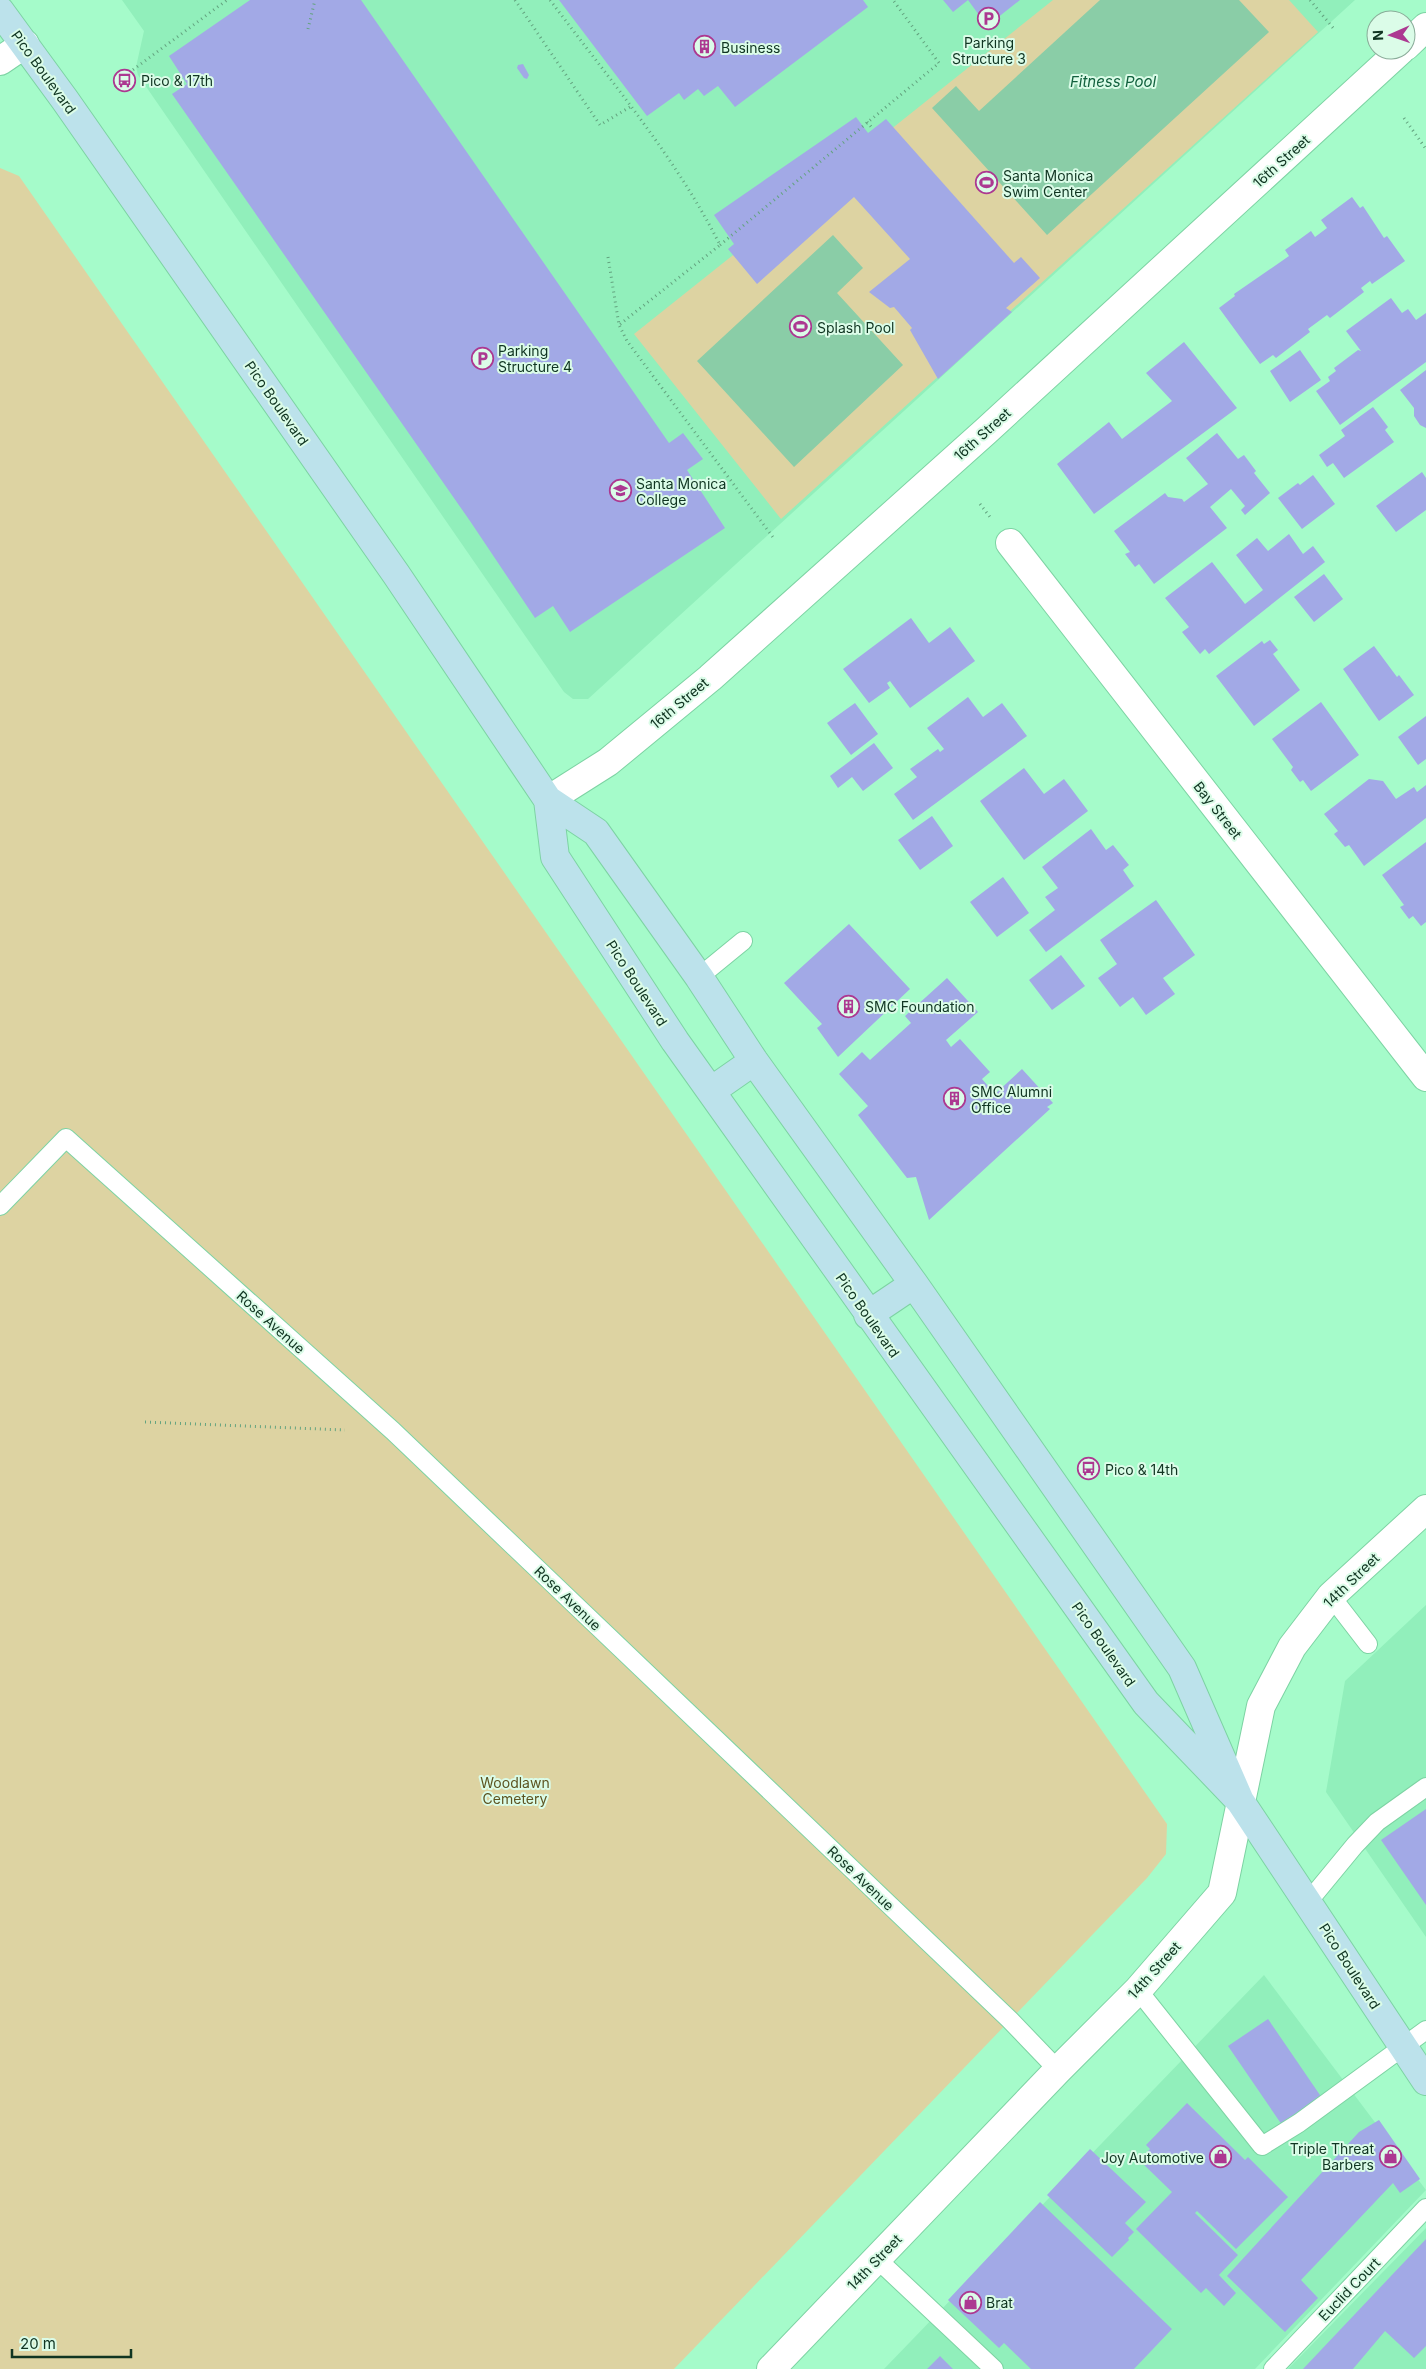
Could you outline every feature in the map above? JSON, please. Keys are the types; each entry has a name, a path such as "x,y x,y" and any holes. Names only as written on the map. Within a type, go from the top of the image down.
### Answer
{"main road":[{"name":"Pico Boulevard","path":"0,11 26,44 391,566 548,800 596,832 699,977 754,1061 914,1284 1182,1668 1240,1801"},
{"name":"Pico Boulevard","path":"548,800 554,857 675,1041 868,1316 1146,1703 1240,1801 1426,2081"},
{"path":"711,1091 754,1061"},
{"path":"868,1316 914,1284"}],"street":[{"path":"1416,37 1426,28"},
{"path":"0,61 26,44"},
{"name":"16th Street","path":"548,800 608,762 710,678 986,431 1390,60"},
{"name":"Bay Street","path":"1010,543 1426,1077"},
{"name":"14th Street","path":"771,2369 1058,2070 1138,1990 1222,1893 1261,1706 1292,1647 1331,1596 1426,1510"}],"lane":[{"path":"699,977 743,941"},
{"name":"Rose Avenue","path":"0,1206 66,1138 393,1431 1003,2013 1058,2070"},
{"path":"1331,1596 1368,1644"},
{"path":"1308,1902 1354,1845 1377,1822 1426,1787"},
{"path":"1138,1990 1262,2146 1299,2123 1426,2030"},
{"name":"Euclid Court","path":"1273,2369 1426,2208"},
{"path":"877,2259 994,2369"}],"path":[{"path":"115,87 130,72 227,0"},
{"path":"308,29 315,0"},
{"path":"515,0 600,125 630,107"},
{"path":"550,0 630,107 703,211 720,245"},
{"path":"619,325 720,245 939,63 893,0"},
{"path":"1310,0 1334,29"},
{"path":"1404,118 1426,149"},
{"path":"868,122 873,129"},
{"path":"608,256 619,325 627,341 775,540"},
{"path":"145,1422 393,1431"}],"shaded area":[{"name":"Santa Monica College","path":"122,0 1355,0 588,699 573,699 564,692 138,75 136,67 144,31"},
{"path":"1426,1605 1426,1937 1326,1792 1345,1681"},
{"path":"1264,1975 1426,2190 1255,2369 884,2369"},
{"path":"1426,2228 1426,2369 1288,2369"}],"green space":[{"name":"Santa Monica Swim Center","path":"1053,0 1289,0 1318,32 781,519 634,334"},
{"name":"Woodlawn Cemetery","path":"0,168 19,176 1167,1824 1166,1854 1147,1878 674,2369 0,2369"}],"water":[{"name":"Fitness Pool","path":"1100,0 1239,0 1269,32 1047,235 932,108 956,86 979,111"},
{"name":"Splash Pool","path":"833,235 863,268 837,293 903,365 794,467 697,361"}],"building":[{"name":"Parking Structure 4","path":"250,0 361,0 669,443 683,433 703,459 687,470 725,528 570,632 553,606 535,618 470,521 172,94 187,84 169,56"},
{"name":"Business","path":"559,0 863,0 868,7 735,107 718,86 704,96 698,89 684,100 679,93 647,116"},
{"path":"943,0 968,0 953,12"},
{"name":"Parking Structure 3","path":"968,0 1020,0 987,26"},
{"path":"523,64 529,75 527,79 524,78 517,68 518,65"},
{"path":"856,117 868,133 886,119 1014,263 1021,257 1040,278 1006,308 1012,312 938,379 910,330 912,328 894,307 890,308 869,292 910,259 854,197 757,284 728,249 734,244 714,215"},
{"path":"1352,197 1360,208 1363,206 1384,238 1387,236 1405,261 1372,284 1370,281 1361,288 1364,292 1330,318 1327,315 1308,329 1310,332 1276,358 1273,355 1260,364 1219,308 1235,296 1234,294 1289,256 1285,250 1311,231 1315,237 1327,228 1321,220"},
{"path":"1391,298 1402,313 1408,309 1416,320 1426,313 1426,362 1340,425 1316,391 1330,381 1328,377 1336,371 1334,368 1358,350 1361,351 1346,331"},
{"path":"1184,342 1237,408 1094,514 1057,464 1109,422 1122,439 1172,401 1146,373"},
{"path":"1300,350 1321,380 1290,402 1270,371"},
{"path":"1426,370 1426,428 1420,425 1414,416 1414,408 1400,390"},
{"path":"1373,407 1388,427 1385,430 1394,442 1344,478 1333,463 1327,467 1319,455 1345,436 1341,430"},
{"path":"1217,433 1238,459 1244,455 1256,471 1254,473 1270,493 1245,515 1241,510 1245,506 1231,489 1210,507 1227,528 1154,584 1139,564 1135,567 1125,554 1130,552 1114,531 1165,493 1168,497 1182,499 1184,502 1208,484 1186,458"},
{"path":"1422,472 1426,478 1426,510 1396,532 1376,506"},
{"path":"1313,475 1335,504 1302,529 1278,498 1298,483 1300,485"},
{"path":"1289,534 1303,554 1313,546 1325,562 1209,654 1205,649 1200,654 1182,632 1189,627 1165,598 1212,562 1245,604 1263,590 1236,555 1257,538 1268,551"},
{"path":"1324,574 1343,599 1314,622 1294,597"},
{"path":"911,618 929,643 950,627 975,661 910,708 890,681 887,683 890,688 869,703 843,669"},
{"path":"1270,640 1278,650 1273,654 1300,690 1254,726 1216,676 1262,641 1264,644"},
{"path":"1374,646 1397,677 1399,675 1414,695 1379,721 1343,669"},
{"path":"968,697 983,717 1002,703 1027,736 913,820 894,794 917,777 910,769 938,749 940,752 944,749 927,728"},
{"path":"1321,702 1359,755 1311,791 1303,780 1300,782 1291,770 1293,767 1272,739"},
{"path":"855,703 878,734 851,755 827,723"},
{"path":"1426,716 1426,759 1418,765 1398,737"},
{"path":"874,743 893,768 863,791 852,777 838,788 830,776"},
{"path":"1024,768 1044,794 1064,779 1088,811 1024,860 980,801"},
{"path":"1369,779 1383,781 1396,799 1414,787 1417,792 1426,785 1426,818 1364,866 1349,845 1345,847 1334,834 1338,831 1324,814"},
{"path":"932,816 953,846 920,870 898,840"},
{"path":"1091,829 1106,850 1113,845 1129,865 1123,870 1134,886 1046,952 1029,930 1055,910 1045,897 1058,888 1042,867"},
{"path":"1426,842 1426,922 1421,926 1413,916 1409,919 1400,907 1404,905 1382,875"},
{"path":"1003,877 1029,913 997,937 970,902"},
{"path":"1156,900 1195,955 1163,978 1175,994 1146,1015 1133,997 1120,1007 1098,978 1117,964 1100,940"},
{"name":"SMC Foundation","path":"849,924 910,989 838,1057 817,1028 822,1024 784,983"},
{"path":"1061,955 1085,986 1052,1010 1029,980"},
{"name":"SMC Alumni Office","path":"947,978 978,1012 946,1040 951,1047 960,1039 990,1072 982,1079 995,1094 1022,1069 1053,1103 1047,1107 1050,1109 929,1220 916,1177 907,1178 858,1115 868,1106 839,1074 862,1052 870,1060 911,1023 905,1016"},
{"path":"1426,1809 1426,1905 1381,1840"},
{"path":"1268,2019 1322,2098 1282,2125 1228,2046"},
{"path":"1187,2103 1245,2160 1248,2157 1288,2197 1236,2249 1197,2211 1195,2213 1238,2255 1219,2275 1236,2293 1224,2306 1206,2288 1201,2293 1136,2229 1172,2192 1139,2160 1150,2149 1146,2145"},
{"path":"1379,2120 1420,2179 1400,2193 1393,2183 1301,2280 1318,2298 1285,2332 1227,2276 1359,2132"},
{"path":"1090,2149 1146,2202 1125,2223 1134,2232 1128,2238 1129,2240 1112,2257 1047,2195"},
{"path":"1040,2202 1172,2329 1134,2369 1031,2369 1004,2343 999,2348 948,2300"},
{"path":"1426,2239 1426,2346 1414,2358 1385,2331 1353,2369 1303,2369"},
{"path":"940,2356 953,2369 927,2369"}],"place":[{"name":"Parking Structure 3","path":"989,19"},
{"name":"Business","path":"705,47"},
{"name":"Pico & 17th","path":"125,80"},
{"name":"Santa Monica Swim Center","path":"987,183"},
{"name":"Splash Pool","path":"801,327"},
{"name":"Parking Structure 4","path":"482,358"},
{"name":"Santa Monica College","path":"620,491"},
{"name":"SMC Foundation","path":"849,1006"},
{"name":"SMC Alumni Office","path":"955,1099"},
{"name":"Pico & 14th","path":"1089,1469"},
{"name":"Triple Threat Barbers","path":"1390,2156"},
{"name":"Joy Automotive","path":"1220,2157"},
{"name":"Brat","path":"970,2302"}]}
